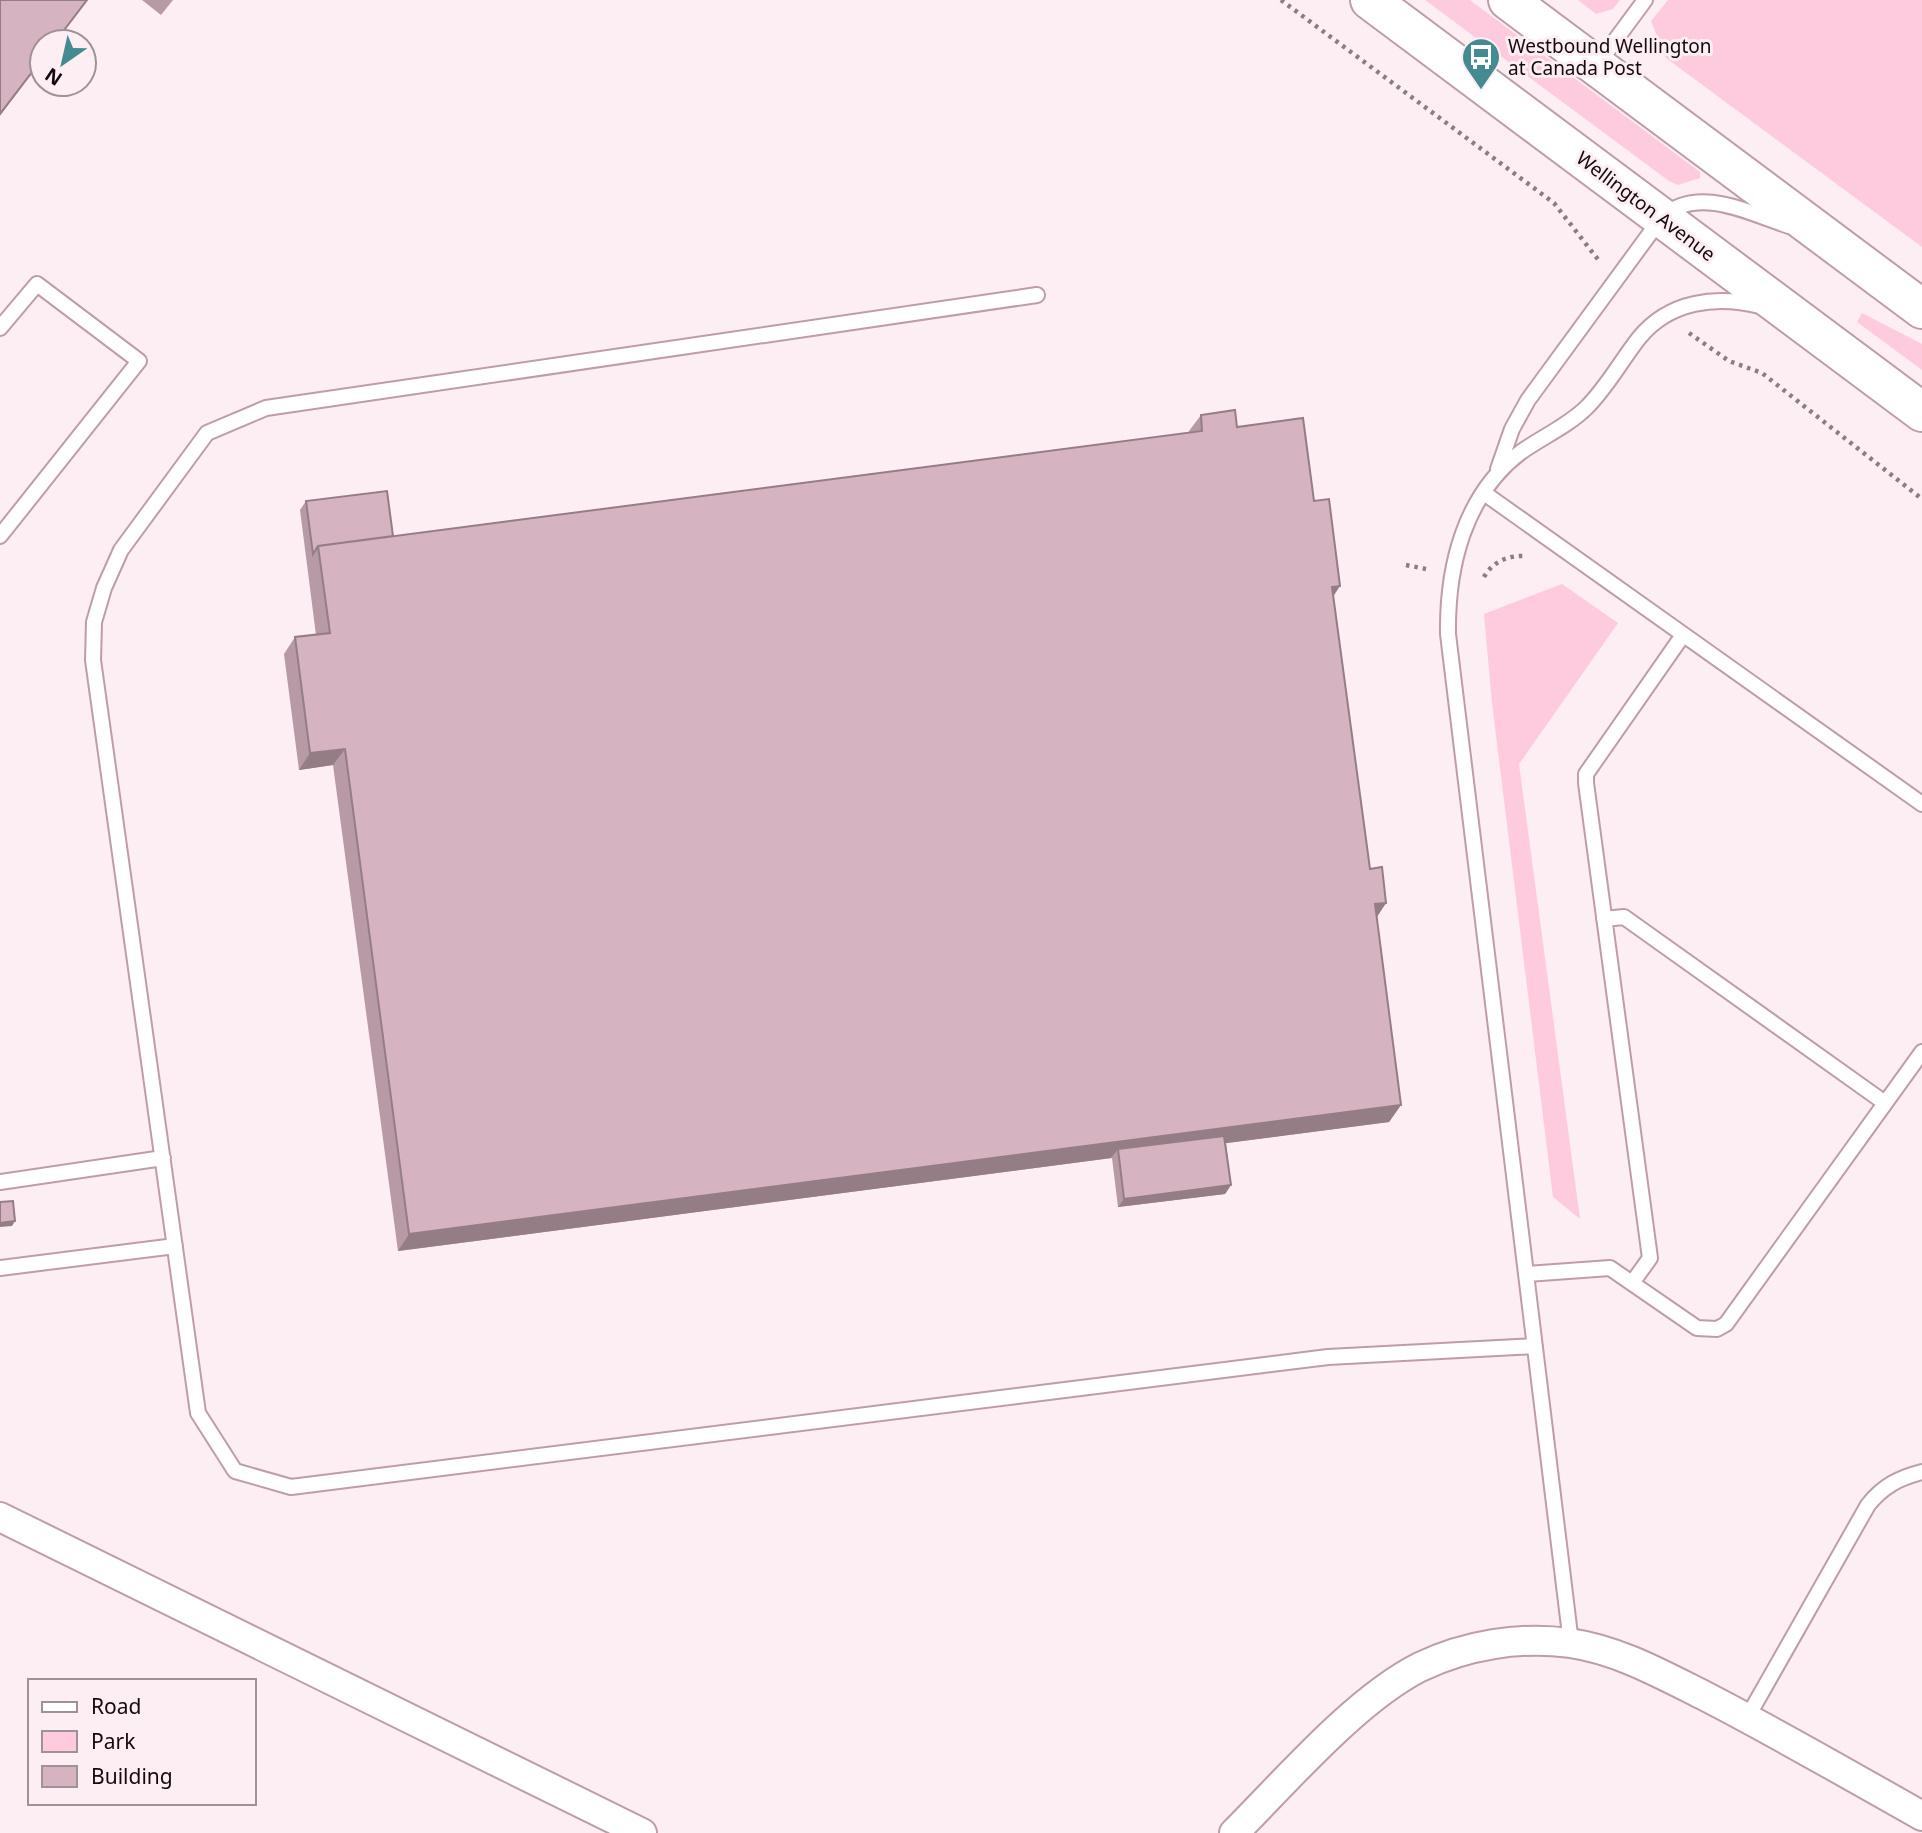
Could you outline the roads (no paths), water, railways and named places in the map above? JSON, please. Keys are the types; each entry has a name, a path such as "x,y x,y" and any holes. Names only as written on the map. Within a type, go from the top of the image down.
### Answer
{"main road":[{"name":"Wellington Avenue","path":"1370,0 1922,412"},
{"path":"1507,0 1922,309"}],"street":[{"path":"0,1517 642,1833"},
{"path":"1234,1833 1359,1711 1388,1688 1420,1668 1454,1654 1488,1645 1521,1641 1571,1643 1645,1666 1747,1718 1922,1816"}],"lane":[{"path":"1596,66 1645,0"},
{"path":"1571,1643 1448,634 1448,602 1455,554 1472,513 1493,480 1512,429 1528,400 1662,217 1682,204 1712,202 1827,238"},
{"path":"0,327 37,284 139,361 0,536"},
{"path":"1037,295 266,408 207,433 121,550 104,587 94,622 93,660 198,1413 235,1471 291,1487 1328,1357 1535,1346"},
{"path":"1493,480 1521,453 1587,407 1641,336 1654,322 1667,314 1698,302 1721,300 1766,307 1807,325"},
{"path":"1484,494 1922,804"},
{"path":"1632,1283 1650,1258 1586,774 1683,635"},
{"path":"1604,919 1624,917 1885,1103"},
{"path":"1527,1274 1609,1268 1697,1328 1717,1329 1726,1324 1922,1052"},
{"path":"0,1182 163,1158"},
{"path":"0,1268 175,1246"},
{"path":"1747,1718 1868,1506 1879,1492 1892,1483 1922,1472"}],"place":[{"name":"Westbound Wellington at Canada Post","path":"1481,91"}]}
